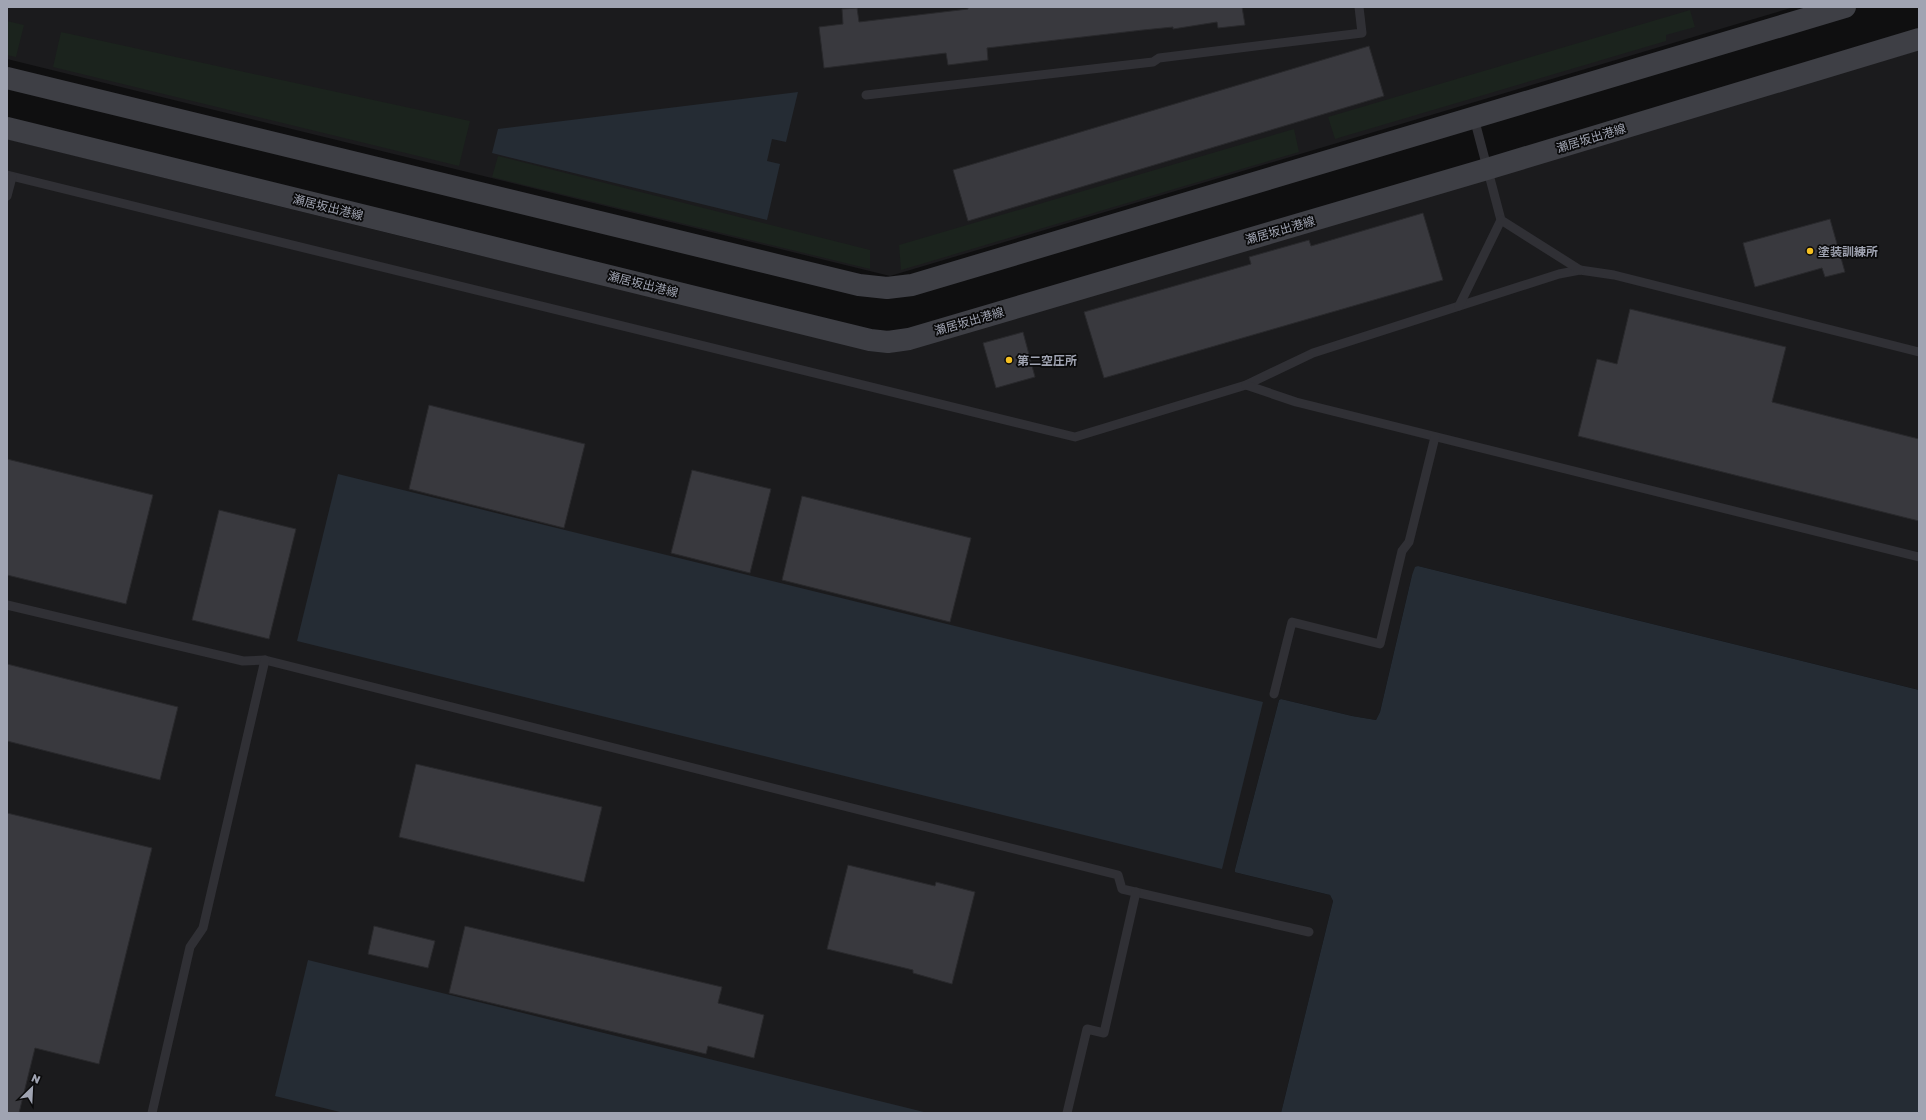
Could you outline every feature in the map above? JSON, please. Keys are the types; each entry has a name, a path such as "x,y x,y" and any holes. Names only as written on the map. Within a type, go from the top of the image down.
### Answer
{"main road":[{"path":"7,78 859,285 887,288 912,285 1845,7"},
{"name":"瀬居坂出港線","path":"7,128 870,340 888,342 909,339 1487,169 1919,38"}],"lane":[{"path":"866,95 1153,62 1159,58 1362,33 1359,7"},
{"path":"1459,306 1501,220 1474,118"},
{"path":"7,196 9,176 1075,436 1246,385 1313,353 1559,274 1580,270 1614,275 1919,352"},
{"path":"1501,220 1580,270"},
{"path":"1246,385 1296,402 1919,557"},
{"path":"1274,694 1292,622 1380,644 1402,552 1409,542 1435,437"},
{"path":"7,605 243,661 265,660 1118,875 1122,889 1309,932"},
{"path":"152,1113 190,947 203,928 265,660"},
{"path":"1067,1113 1086,1029 1104,1033 1136,892"}],"shaded area":[{"path":"7,7 1794,7 890,276 7,59"},
{"path":"1690,10 1695,27 1666,35 1666,41 1335,139 1328,117"},
{"path":"7,21 24,25 16,57 7,55"},
{"path":"61,32 470,121 459,166 53,67"},
{"path":"1919,50 1919,690 1418,566 1412,575 1380,712 1376,720 1352,716 1281,699 1279,700 1235,869 1238,873 1330,895 1333,901 1281,1113 7,1113 7,139 453,249 890,353"},
{"path":"798,92 786,142 772,139 767,161 780,164 767,220 492,153 498,129"},
{"path":"1294,129 1299,152 901,270 899,245"},
{"path":"498,156 870,250 870,269 492,177"},
{"path":"338,474 1263,702 1222,869 297,641"},
{"path":"1418,566 1919,690 1919,1113 1281,1113 1333,901 1330,895 1238,873 1235,872 1235,869 1279,700 1281,699 1352,716 1376,720 1380,712 1412,575 1415,567"},
{"path":"308,960 928,1113 344,1113 275,1096"}],"building":[{"path":"968,7 1242,7 1245,25 1218,28 1217,22 1173,29 1173,27 1143,30 987,48 988,60 948,65 946,53 824,68 819,27 843,24 842,9 857,8 859,22 968,9"},
{"path":"1369,46 1384,96 968,221 953,170"},
{"path":"1423,213 1443,280 1104,378 1084,312 1251,264 1249,257 1309,240 1311,246"},
{"name":"塗装訓練所","path":"1830,219 1845,272 1825,277 1822,268 1755,287 1743,243"},
{"path":"1630,309 1786,347 1772,402 1919,439 1919,521 1578,436 1597,359 1617,364"},
{"name":"第二空圧所","path":"1023,332 1035,377 996,388 983,343"},
{"path":"429,405 585,444 564,528 409,489"},
{"path":"7,459 153,495 126,604 7,575"},
{"path":"692,470 771,489 750,573 671,553"},
{"path":"802,496 971,538 950,622 782,580"},
{"path":"219,510 296,529 269,639 192,620"},
{"path":"7,664 178,707 160,780 7,741"},
{"path":"416,764 602,807 584,882 399,837"},
{"path":"7,813 152,848 99,1064 35,1048 19,1113 7,1113"},
{"path":"848,865 935,886 936,882 975,892 952,984 913,973 913,970 827,949"},
{"path":"374,926 435,941 428,968 368,954"},
{"path":"465,926 722,987 718,1003 764,1015 754,1058 708,1046 706,1054 449,993"}],"place":[{"name":"塗装訓練所","path":"1810,251"},
{"name":"第二空圧所","path":"1009,360"}]}
